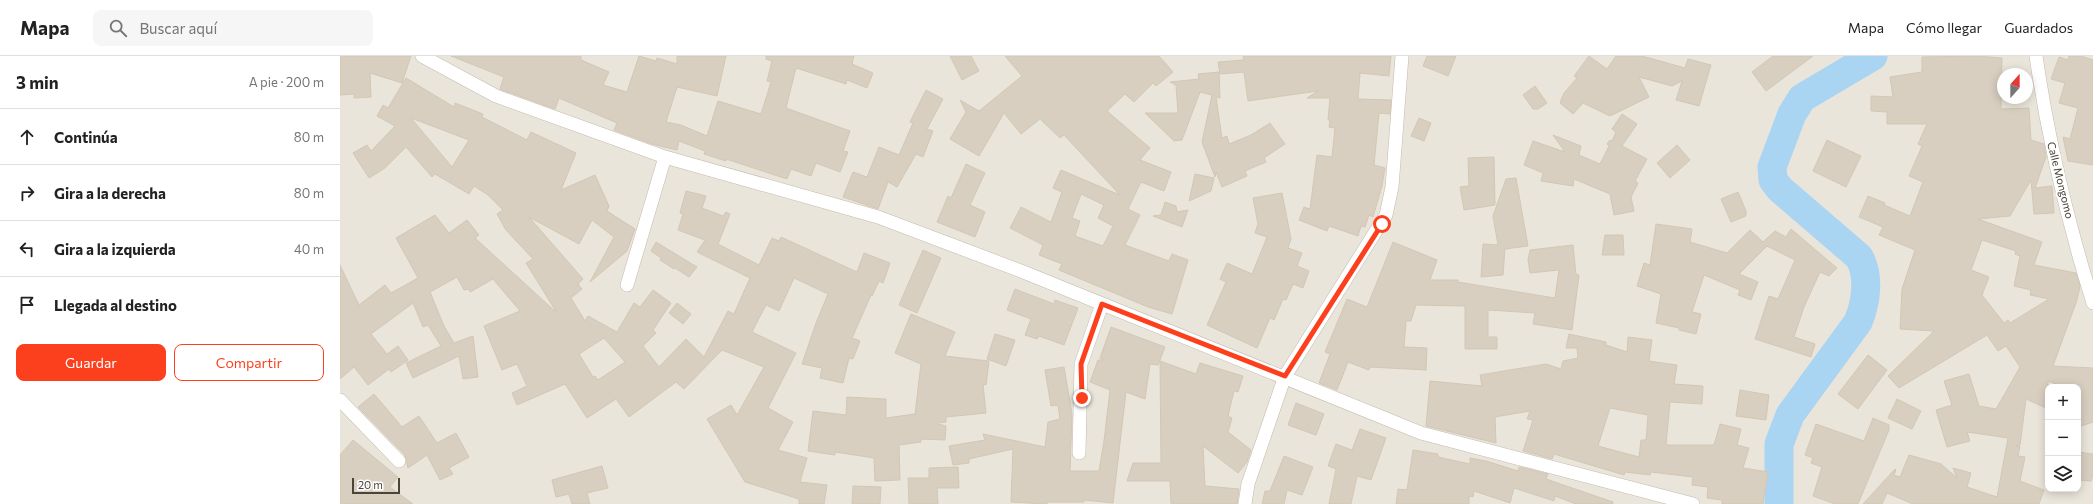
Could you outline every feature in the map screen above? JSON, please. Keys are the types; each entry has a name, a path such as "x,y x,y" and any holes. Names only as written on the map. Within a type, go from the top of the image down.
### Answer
{"street":[{"path":"422,56 496,96 665,157 878,217 1285,376 1421,433 1693,504"},
{"path":"1245,504 1248,484 1285,376 1386,215 1392,187 1402,56"},
{"name":"Calle Mongomo","path":"2036,56 2044,114 2083,271 2093,303"},
{"path":"627,285 665,157"},
{"path":"1079,453 1081,364 1102,304"},
{"path":"340,400 399,461"}],"shaded area":[{"path":"340,56 2093,56 2093,504 340,504"}],"building":[{"path":"340,56 411,56 402,83 370,73 371,97 354,98 354,94 340,95"},
{"path":"451,56 581,56 581,60 609,72 603,85 627,92 639,56 656,61 657,58 677,64 677,56 726,56 717,96 677,87 666,122 681,125 707,136 718,101 761,114 771,82 767,81 772,61 766,59 766,56 854,56 852,64 873,73 867,88 847,80 846,84 796,68 786,108 850,131 843,151 848,152 840,172 816,163 811,176 791,169 787,179 726,159 726,161 704,154 705,151 679,141 677,150 652,144 614,130 617,123 559,98 555,109 500,89 504,77"},
{"path":"950,56 971,56 979,71 962,80"},
{"path":"1005,56 1159,56 1173,72 1156,86 1153,83 1134,102 1125,94 1107,111 1150,148 1140,160 1171,172 1164,191 1141,182 1128,209 1140,215 1125,245 1169,261 1172,254 1188,260 1172,314 1148,307 1059,270 1062,264 1039,255 1043,245 1010,228 1021,207 1051,222 1062,192 1053,188 1061,170 1120,195 1064,135 1060,138 1040,119 1021,134 1004,113 979,156 950,139 966,112 960,100 979,111 1022,76","holes":["1081,194 1104,205 1098,218 1113,226 1103,246 1075,236 1080,221 1072,218"]},
{"path":"1243,56 1391,56 1389,76 1360,73 1358,99 1391,100 1390,114 1379,113 1374,165 1385,168 1382,186 1373,217 1369,215 1365,227 1361,226 1358,236 1329,226 1327,231 1299,220 1304,207 1310,209 1317,155 1332,157 1335,128 1329,127 1330,120 1328,120 1330,98 1307,98 1318,91 1248,101 1244,72 1220,74 1218,62 1244,60"},
{"path":"1427,56 1456,56 1448,76 1423,66"},
{"path":"1589,56 1607,69 1616,56 1642,56 1685,68 1688,59 1711,65 1699,106 1676,100 1682,81 1672,86 1639,77 1649,97 1610,116 1583,103 1573,114 1560,103 1564,93 1577,78 1574,76"},
{"path":"1773,56 1813,56 1766,91 1752,72"},
{"path":"1977,56 2002,58 2002,68 1997,68 1997,104 2001,104 2001,109 2029,108 2031,140 2044,144 2046,157 2035,188 2052,186 2054,213 2034,214 2031,180 2010,216 1978,219 2042,242 2034,265 2076,273 2080,286 2077,300 2053,366 2093,368 2093,422 2081,426 2081,384 2056,384 2048,381 2048,384 2045,384 2045,408 2026,399 2020,445 2015,446 2020,446 2018,456 2025,457 2020,481 2044,490 2039,504 1913,504 1887,493 1882,504 1863,504 1895,469 1894,475 1900,477 1909,455 1941,464 1957,478 1953,468 1971,473 1967,487 1997,497 2008,438 1967,432 1970,441 1947,447 1936,410 1952,405 1944,381 1969,374 1979,406 1996,409 2020,367 2006,346 1998,351 1987,335 1899,388 1888,376 1934,331 1900,329 1902,289 1915,250 1879,235 1883,227 1859,217 1868,196 1885,203 1884,205 1910,216 1923,182 1909,176 1922,146 1918,144 1927,124 1887,124 1887,112 1871,111 1871,96 1893,97 1890,77 1922,72 1922,57","holes":["1982,240 2016,251 2015,254 2020,256 2014,286 2031,290 2030,295 2049,299 2010,323 2008,320 2004,323 1982,295 1989,277 1971,270"]},
{"path":"2069,56 2081,56 2093,60 2093,165 2068,161 2063,137 2070,139 2078,108 2059,103 2065,83 2051,79 2059,57 2068,60"},
{"path":"1219,72 1220,98 1216,97 1222,138 1227,136 1229,144 1251,135 1270,123 1285,144 1264,158 1266,162 1245,171 1247,176 1222,187 1216,172 1215,177 1202,142 1212,95 1200,92 1182,140 1174,141 1145,113 1178,113 1176,85 1170,82 1199,79 1198,74"},
{"path":"406,78 454,107 455,103 483,114 482,117 527,140 531,132 576,153 561,190 595,175 609,206 607,211 635,229 627,251 590,282 614,237 592,220 579,244 529,217 583,279 578,284 582,289 571,298 585,321 588,316 617,332 634,303 640,307 653,290 671,303 653,330 656,333 643,346 659,367 686,339 704,357 728,311 734,314 750,278 697,252 705,240 678,230 683,214 680,213 686,191 706,196 702,208 723,216 726,212 730,214 718,244 759,265 772,238 779,241 781,237 857,272 864,253 890,263 883,283 879,281 872,296 871,295 852,338 860,341 853,359 849,358 843,383 820,378 822,368 802,364 828,294 794,278 779,311 766,305 752,332 796,353 768,408 793,422 778,450 807,458 800,482 827,485 824,504 799,504 799,499 745,482 707,419 731,405 737,415 764,367 722,350 684,389 676,382 629,417 616,399 587,418 565,384 517,405 512,393 527,386 517,364 502,370 484,326 520,311 493,279 470,292 469,289 464,290 457,277 430,292 444,326 454,343 473,336 478,377 463,379 459,356 413,378 406,363 441,346 428,325 423,327 413,303 371,334 387,354 398,346 408,360 391,372 389,369 368,385 354,367 340,379 340,265 359,305 385,285 391,293 418,278 396,238 435,215 449,233 467,220 479,235 475,238 557,313 526,263 533,259 506,230 497,214 503,210 488,195 474,186 469,194 435,174 432,177 406,147 385,168 369,178 353,153 367,145 371,151 395,126 377,116 383,105 388,108","holes":["411,118 469,140 452,167","604,338 625,362 598,380 595,376 593,377 579,354"]},
{"path":"1535,86 1547,103 1538,109 1533,109 1523,95"},
{"path":"926,90 943,99 927,129 933,131 923,157 916,154 897,187 888,182 878,209 843,197 853,172 867,177 879,147 899,155 913,123 910,122"},
{"path":"1622,114 1637,124 1622,146 1647,159 1635,181 1638,183 1631,197 1634,211 1614,215 1610,194 1574,179 1573,186 1541,181 1543,173 1524,165 1533,141 1565,152 1553,135 1581,146 1579,155 1600,164 1609,146 1607,144 1610,140 1612,141 1616,132 1612,129"},
{"path":"1419,118 1431,123 1424,141 1411,136"},
{"path":"1827,140 1861,156 1846,187 1813,171"},
{"path":"1677,145 1690,160 1670,178 1657,163"},
{"path":"1494,157 1495,205 1464,210 1460,187 1469,186 1468,158"},
{"path":"966,164 985,173 970,205 985,212 975,237 937,222 948,196 951,198"},
{"path":"1195,174 1214,178 1211,191 1189,201"},
{"path":"1516,178 1528,246 1505,249 1503,275 1481,277 1483,244 1498,245 1493,216 1506,179"},
{"path":"1738,192 1746,211 1746,216 1731,222 1721,199"},
{"path":"1282,193 1291,239 1288,248 1302,253 1297,266 1309,271 1303,288 1293,284 1286,300 1283,299 1274,320 1270,318 1257,348 1207,325 1226,282 1220,279 1227,263 1252,274 1267,237 1255,233 1258,224 1253,198"},
{"path":"1165,202 1176,206 1177,212 1188,210 1182,227 1153,216 1161,215"},
{"path":"1656,224 1692,229 1690,242 1727,253 1750,230 1763,242 1775,231 1786,237 1791,229 1837,268 1829,276 1820,272 1804,307 1794,337 1815,344 1811,357 1755,339 1769,296 1778,299 1795,260 1767,246 1739,274 1758,282 1751,300 1738,295 1740,290 1704,275 1692,312 1701,314 1696,334 1679,330 1679,328 1656,323 1661,294 1637,286 1644,263 1650,265"},
{"path":"1605,235 1623,235 1624,255 1602,255"},
{"path":"656,242 697,267 689,277 660,260 661,258 651,251"},
{"path":"1393,242 1437,260 1430,280 1458,280 1458,282 1555,298 1559,270 1530,273 1528,260 1530,250 1573,245 1576,274 1579,275 1572,330 1533,324 1535,313 1488,310 1488,337 1497,337 1497,349 1465,349 1465,306 1416,305 1411,321 1406,321 1404,347 1427,348 1426,370 1370,367 1369,370 1348,362 1337,390 1319,383 1330,354 1325,352 1347,299 1367,307"},
{"path":"923,250 941,258 917,313 899,305"},
{"path":"1015,289 1054,304 1055,300 1078,308 1064,345 1039,336 1037,339 1025,335 1031,319 1007,310"},
{"path":"677,303 691,314 683,324 669,313"},
{"path":"911,314 955,332 945,356 989,361 986,385 983,384 986,413 946,417 946,422 938,424 946,426 945,440 921,439 921,442 899,445 900,480 875,481 874,458 835,452 835,455 808,451 813,411 846,415 847,397 886,399 886,418 915,414 921,364 895,353"},
{"path":"1111,327 1165,347 1158,365 1150,364 1145,399 1126,392 1113,503 1084,500 1084,502 1047,502 1047,504 1011,502 1013,449 969,459 969,463 953,465 949,446 985,440 983,434 1045,447 1048,422 1060,419 1058,405 1051,406 1045,370 1064,367 1072,414 1070,471 1099,471 1110,390 1090,382 1098,360 1105,360 1100,358"},
{"path":"995,334 1015,340 1006,366 987,359"},
{"path":"1569,334 1606,342 1606,345 1627,352 1628,337 1652,340 1649,361 1677,365 1674,384 1703,386 1702,404 1670,402 1666,445 1714,445 1720,424 1741,429 1737,445 1749,448 1743,468 1768,472 1763,504 1722,504 1722,500 1707,498 1708,487 1692,485 1693,477 1651,472 1650,475 1625,472 1624,475 1554,454 1552,459 1523,451 1533,420 1527,419 1530,411 1495,417 1496,443 1426,426 1430,381 1482,386 1480,375 1546,364 1561,369 1563,361 1578,358 1577,348 1566,348","holes":["1610,408 1648,415 1646,440 1641,440 1639,457 1598,446"]},
{"path":"1868,355 1887,370 1858,409 1838,394"},
{"path":"1160,361 1196,374 1200,363 1243,376 1238,392 1234,391 1228,416 1232,418 1228,432 1251,450 1247,462 1238,473 1203,446 1205,486 1239,489 1237,504 1171,504 1170,481 1127,481 1133,463 1161,463"},
{"path":"1740,390 1769,395 1766,420 1736,416"},
{"path":"374,394 402,427 419,416 437,443 456,433 469,457 449,468 453,474 440,480 427,455 408,468 405,455 358,407"},
{"path":"1897,399 1921,411 1912,429 1888,418"},
{"path":"1296,403 1324,414 1316,435 1288,425"},
{"path":"1873,418 1889,425 1889,430 1858,504 1835,504 1813,496 1822,467 1811,463 1813,458 1805,455 1816,424 1864,441"},
{"path":"1360,429 1386,438 1371,480 1357,476 1351,504 1329,504 1336,469 1328,466 1336,444 1352,450"},
{"path":"353,440 398,477 390,487 413,504 340,504 340,455"},
{"path":"1413,450 1438,454 1438,457 1470,464 1470,458 1486,461 1518,471 1519,467 1548,474 1546,479 1613,502 1613,504 1576,504 1555,496 1554,501 1514,488 1510,503 1474,491 1473,497 1469,496 1469,504 1396,504 1398,489 1407,490"},
{"path":"2081,452 2093,454 2093,476 2091,481 2081,480"},
{"path":"1284,456 1313,467 1302,495 1287,490 1284,504 1262,504 1265,491 1270,491"},
{"path":"602,466 608,488 587,493 590,504 572,504 569,494 556,497 552,480"},
{"path":"958,467 959,488 937,488 938,504 909,504 908,478 929,478 929,468"},
{"path":"853,486 881,487 880,504 852,504"}],"waterway":[{"path":"1779,504 1779,444 1790,415 1858,322 1865,298 1866,281 1865,272 1859,257 1780,189 1773,180 1772,167 1792,114 1802,98 1873,56"}],"route":[{"path":"1082,398 1081,364 1102,304 1285,376 1382,224"}]}
